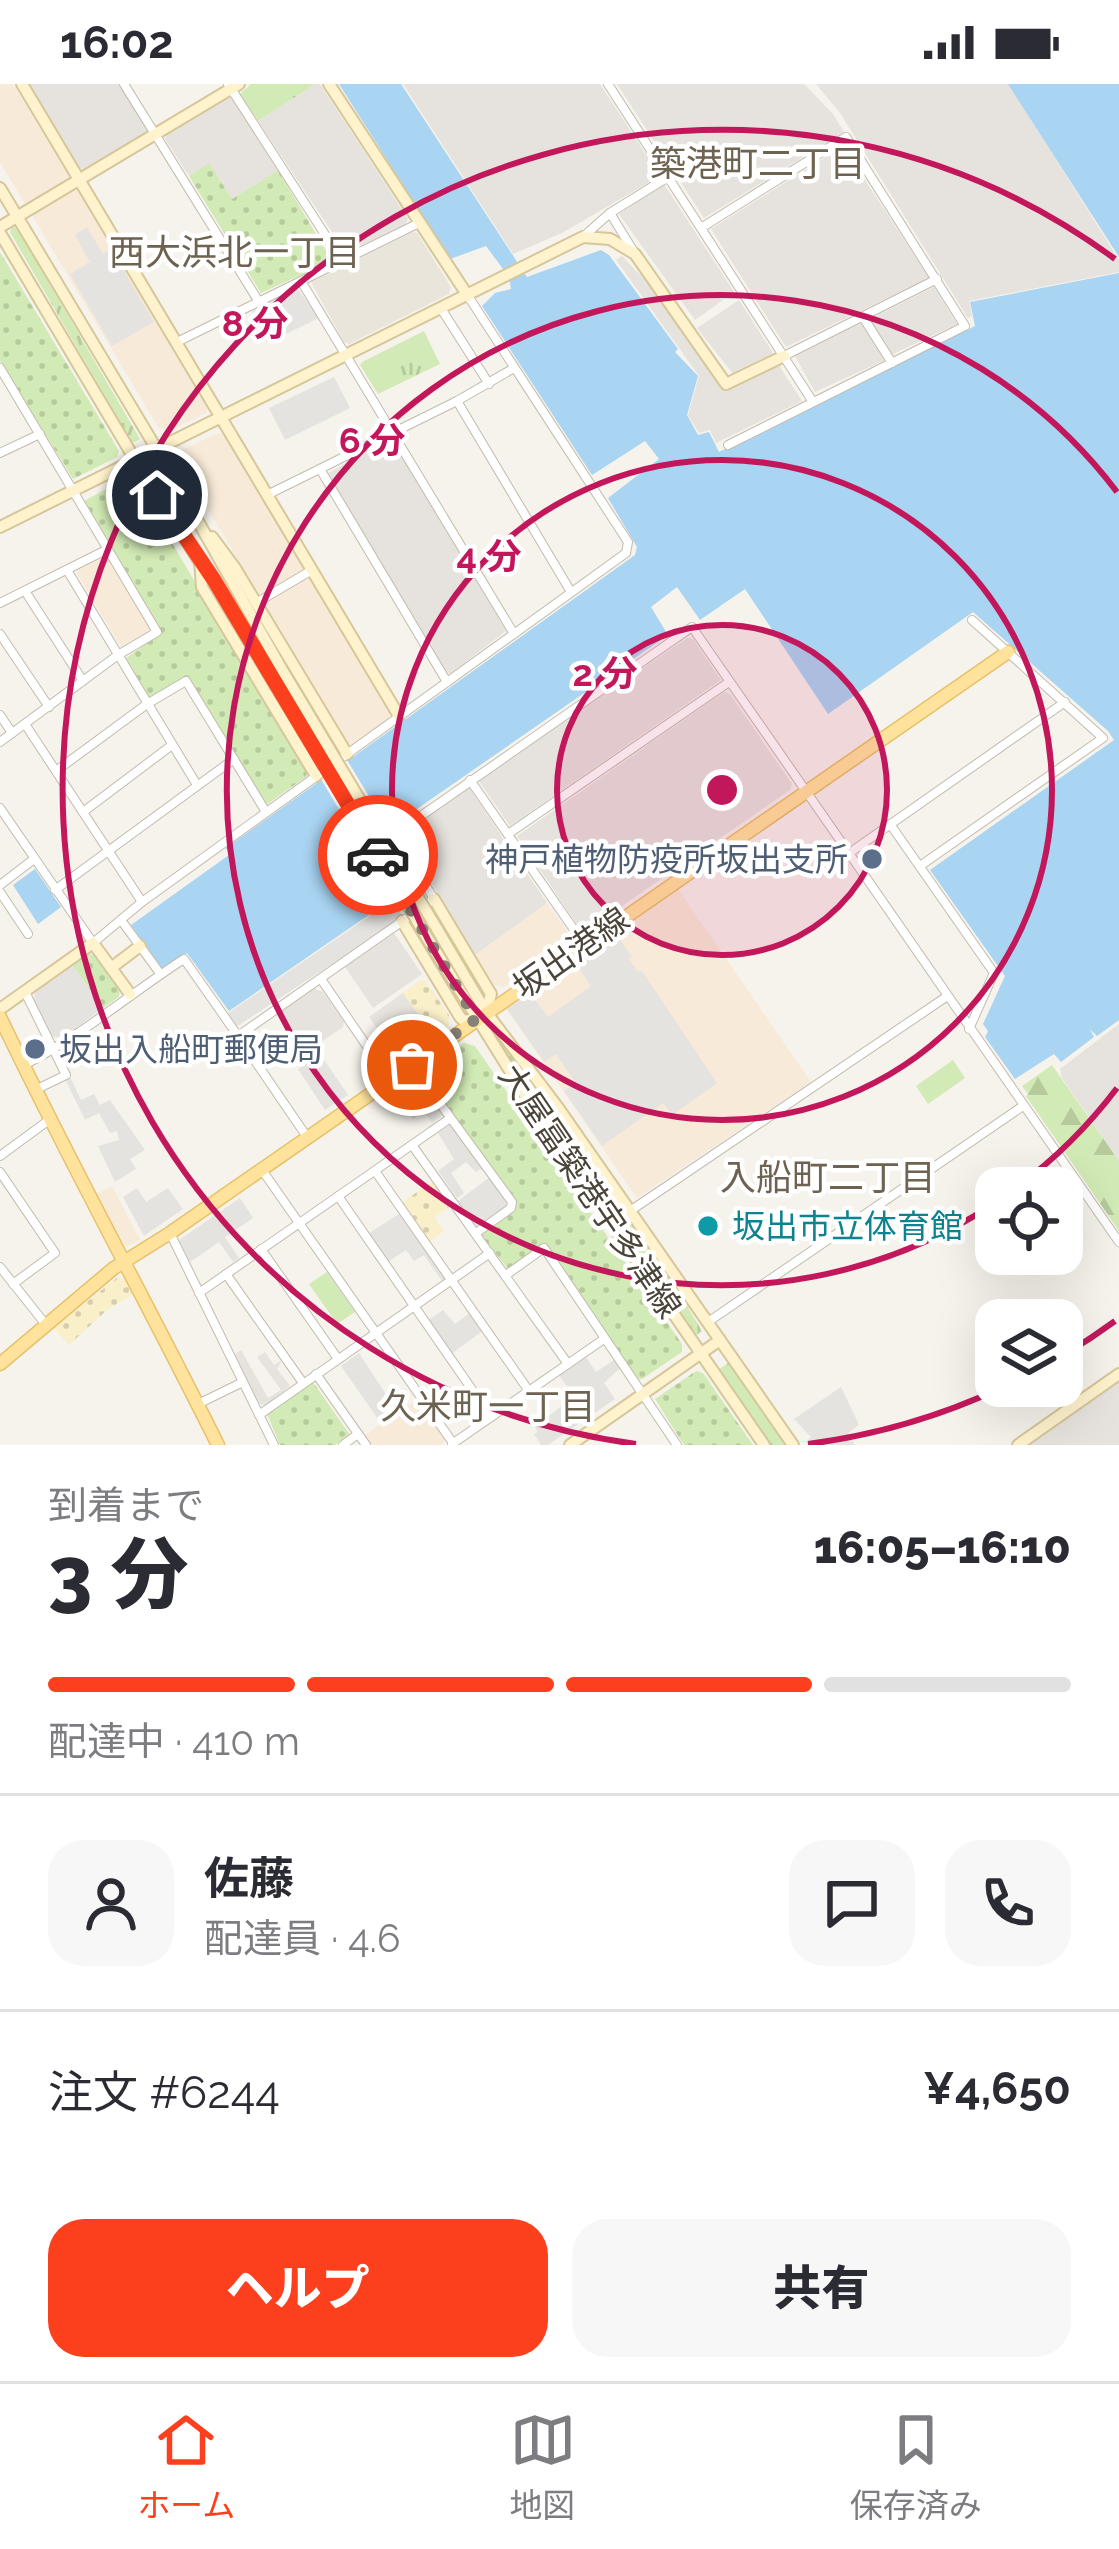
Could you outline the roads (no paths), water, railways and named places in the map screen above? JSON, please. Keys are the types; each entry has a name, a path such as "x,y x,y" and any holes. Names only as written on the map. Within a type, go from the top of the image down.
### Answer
{"main road":[{"path":"22,84 399,716"},
{"path":"329,84 468,296"},
{"path":"0,230 232,86"},
{"name":"大屋冨築港宇多津線","path":"0,188 157,450 275,671"},
{"name":"大屋冨築港宇多津線","path":"0,230 136,461 275,671 481,1016 764,1445"},
{"path":"0,527 583,237 610,239 634,254 726,384 784,356"},
{"path":"188,505 256,603 347,754"},
{"path":"200,560 202,587 316,776"},
{"name":"坂出港線","path":"0,1364 124,1262 1008,652"},
{"path":"402,921 460,1017 464,1021 481,1016 490,994 434,899"},
{"path":"130,994 93,943 0,1013 49,1120 218,1445"},
{"path":"111,968 140,946"},
{"name":"大屋冨築港宇多津線","path":"481,1016 630,1211 793,1445"},
{"path":"570,1445 720,1340"},
{"path":"1018,1445 1119,1374"}],"street":[{"path":"124,84 260,302"},
{"path":"608,84 813,402"},
{"path":"232,86 342,261"},
{"path":"701,228 846,137 965,326 728,445"},
{"path":"583,237 610,213 668,177"},
{"path":"610,213 634,254"},
{"path":"176,342 419,223"},
{"path":"784,356 938,279"},
{"path":"301,281 514,634"},
{"path":"0,808 93,943 142,902 626,553 628,542 468,296"},
{"path":"442,310 489,384"},
{"path":"863,316 892,363"},
{"path":"0,368 157,632 0,742"},
{"path":"267,495 514,368"},
{"path":"457,401 571,592"},
{"path":"0,453 40,434"},
{"path":"320,469 447,682"},
{"path":"0,603 108,549"},
{"path":"256,603 314,569"},
{"path":"67,570 197,785"},
{"path":"26,591 83,681"},
{"path":"920,866 1103,738 972,620"},
{"path":"238,1036 434,899 395,834 692,627 1119,1242"},
{"path":"0,634 49,707"},
{"path":"56,771 186,681 266,812"},
{"path":"508,834 729,682"},
{"path":"848,854 1064,702"},
{"path":"0,715 12,733"},
{"path":"25,724 142,902"},
{"path":"82,812 172,745"},
{"path":"55,890 234,759"},
{"path":"470,780 584,944"},
{"path":"890,824 994,973 969,1029"},
{"path":"28,934 0,889 34,860"},
{"path":"121,920 159,972"},
{"path":"23,1065 54,1050 159,972 184,959 307,1137"},
{"path":"321,979 390,1080"},
{"path":"25,992 66,1075 35,1090"},
{"path":"630,1211 946,997"},
{"path":"412,1065 512,1202 511,1208 476,1233"},
{"path":"708,1322 1023,1106"},
{"path":"199,1293 449,1119"},
{"path":"0,1156 49,1120"},
{"path":"412,1144 568,1364"},
{"path":"261,1169 452,1444 604,1339"},
{"path":"0,1172 55,1253 13,1285"},
{"path":"374,1172 529,1391"},
{"path":"338,1196 491,1417"},
{"path":"170,1233 274,1445"},
{"path":"506,1275 544,1248 677,1445"},
{"path":"261,1249 338,1359"},
{"path":"259,1415 490,1253"},
{"path":"0,1267 46,1326"},
{"path":"226,1274 304,1384"},
{"path":"316,1375 366,1445"},
{"path":"198,1404 243,1382"},
{"path":"343,1445 358,1434"}],"water":[{"path":"339,84 401,84 527,277 601,250 609,255 678,349 675,352 698,376 687,415 698,435 709,432 719,452 975,326 970,302 1119,273 1119,1020 1097,1036 1090,1029 1094,1037 1061,1062 1054,1054 1015,1079 985,1037 988,1031 983,1024 1005,976 930,870 1114,740 1108,731 973,612 828,714 745,589 700,620 677,587 651,607 668,635 362,847 408,888 229,1011 187,953 162,968 131,925 229,855 226,848 635,555 637,547 608,498 659,459 645,441 592,475 482,306 495,293 511,289 509,277 486,246 450,259"},
{"path":"1008,84 1119,84 1119,257"},
{"path":"35,869 61,907 38,924 13,885"}],"place":[{"name":"神戸植物防疫所坂出支所","path":"872,859"},
{"name":"坂出入船町郵便局","path":"35,1049"},
{"name":"坂出市立体育館","path":"708,1226"}],"district":[{"name":"築港町二丁目","path":"758,163"},
{"name":"西大浜北一丁目","path":"235,252"},
{"name":"入船町二丁目","path":"828,1177"},
{"name":"久米町一丁目","path":"488,1406"}]}
